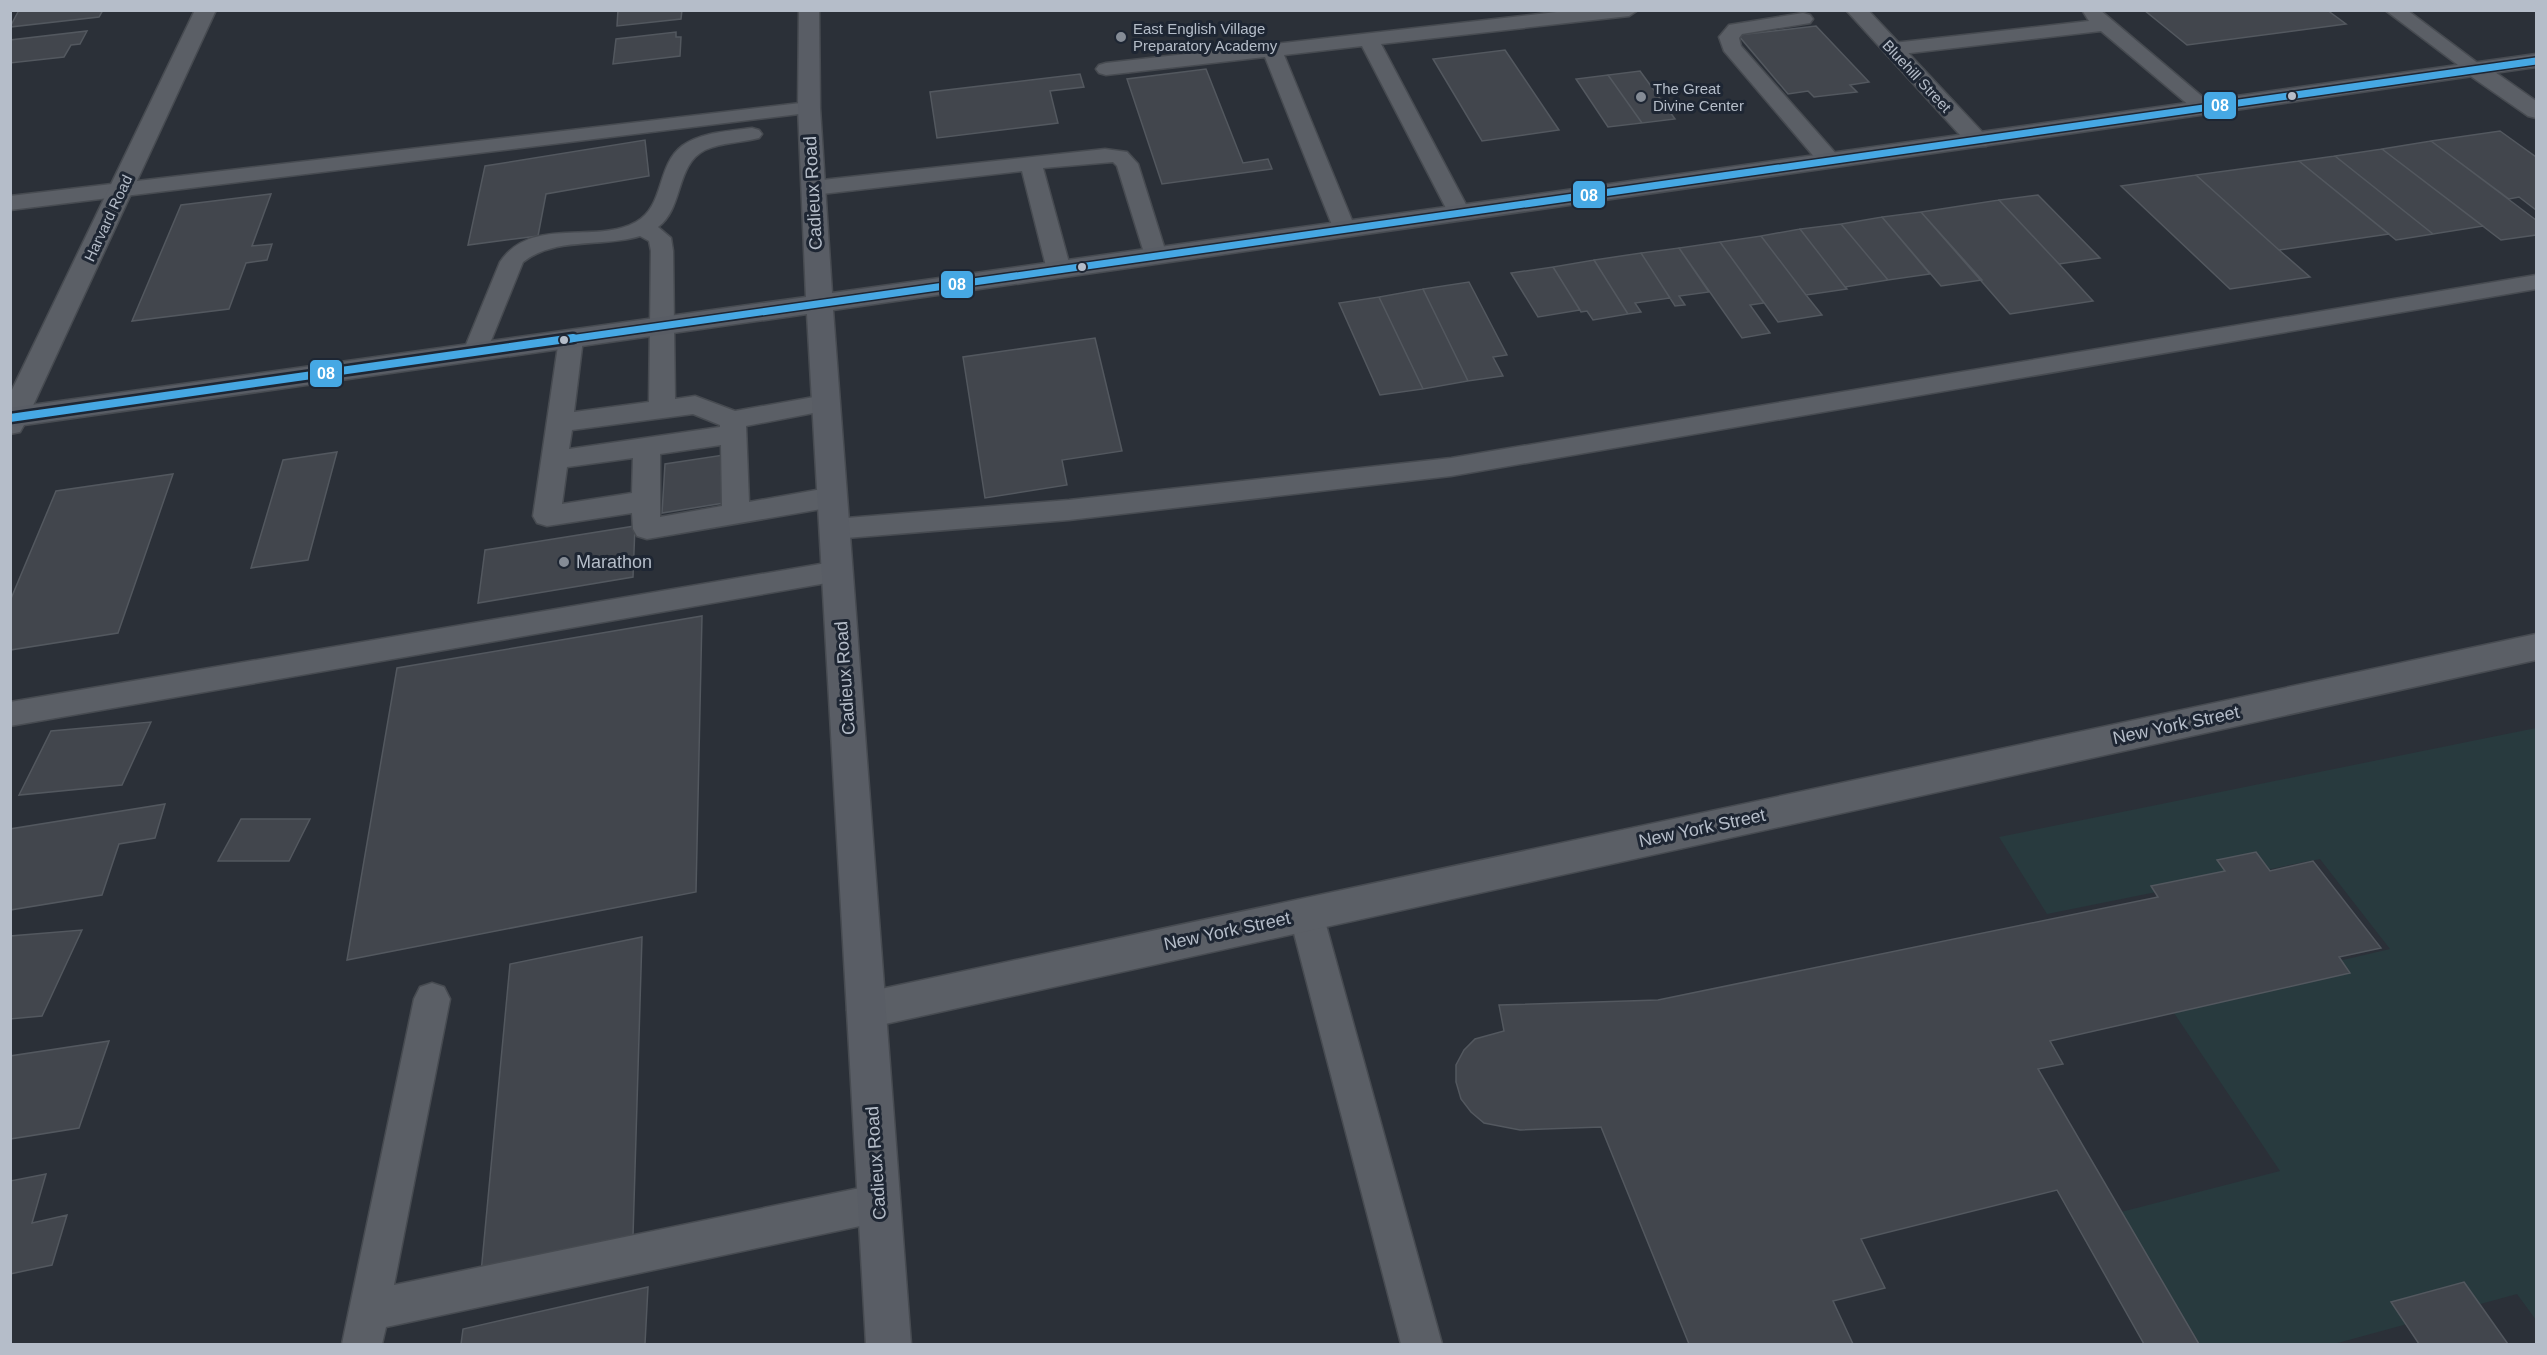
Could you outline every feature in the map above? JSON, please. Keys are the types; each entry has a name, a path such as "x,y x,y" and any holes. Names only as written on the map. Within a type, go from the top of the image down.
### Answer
{"main road":[{"name":"Cadieux Road","path":"809,10 810,116 819,304 888,1344"},
{"path":"12,420 476,352 2536,61"}],"street":[{"name":"Harvard Road","path":"12,420 206,10"},
{"name":"Bluehill Street","path":"1856,10 1978,141"},
{"path":"2477,70 2536,111"},
{"name":"New York Street","path":"867,1010 2536,646"}],"lane":[{"path":"1106,69 1629,10"},
{"path":"2088,10 2204,108"},
{"path":"2394,10 2477,70"},
{"path":"1803,19 1736,29 1729,37 1731,47 1830,161"},
{"path":"1893,49 2105,25"},
{"path":"1369,40 1460,214"},
{"path":"1272,51 1345,230"},
{"path":"10,203 810,116"},
{"path":"476,352 513,257 529,247 615,235 643,228 663,212 673,187 677,164 690,150 714,140 810,116"},
{"path":"813,188 1105,155 1119,157 1127,164 1156,256"},
{"path":"1031,164 1059,270"},
{"path":"643,228 660,238 663,326 662,410"},
{"path":"647,447 646,529 736,514 1069,510 1451,467 2536,282"},
{"path":"571,339 547,516 645,501"},
{"path":"554,460 647,447 825,403"},
{"path":"559,423 695,405 734,427"},
{"path":"734,427 736,514"},
{"path":"10,714 838,571"},
{"path":"1306,914 1422,1344"},
{"path":"432,999 366,1327 879,1203"}],"shaded area":[{"path":"2536,728 2536,1320 2517,1294 2334,1344 2200,1344 2121,1212 2280,1171 2166,1001 2390,949 2320,859 2047,914 1999,837"}],"building":[{"path":"19,10 103,10 99,17 10,27"},
{"path":"618,10 682,10 681,19 617,26"},
{"path":"2144,10 2327,10 2346,24 2187,45"},
{"path":"1816,26 1869,82 1850,85 1857,92 1814,97 1808,91 1788,94 1738,35"},
{"path":"87,31 80,44 71,45 64,57 10,63 10,40"},
{"path":"676,32 676,37 681,37 680,56 613,64 616,39"},
{"path":"1505,50 1559,130 1482,141 1433,59"},
{"path":"1206,69 1243,163 1268,159 1272,169 1162,184 1127,79"},
{"name":"The Great Divine Center","path":"1640,71 1675,119 1642,123 1608,75"},
{"path":"1080,74 1084,87 1050,91 1058,123 937,138 930,92"},
{"path":"1608,75 1642,123 1608,127 1576,79"},
{"path":"2500,131 2536,157 2536,210 2519,197 2509,199 2431,141"},
{"path":"645,140 649,176 546,194 538,236 468,245 485,166"},
{"path":"2431,141 2536,220 2536,235 2501,240 2382,149"},
{"path":"2382,149 2483,226 2433,234 2335,156"},
{"path":"2335,156 2433,234 2396,240 2299,161"},
{"path":"2299,161 2389,234 2279,250 2196,175"},
{"path":"2196,175 2310,277 2230,289 2121,186"},
{"path":"271,194 252,246 272,244 267,260 246,263 229,309 132,321 181,205"},
{"path":"2038,195 2100,258 2059,264 1999,200"},
{"path":"1999,200 2093,301 2010,314 1921,212"},
{"path":"1921,212 1982,280 1941,286 1882,217"},
{"path":"1882,217 1930,274 1888,280 1841,224"},
{"path":"1841,224 1888,280 1845,287 1800,229"},
{"path":"1800,229 1847,289 1806,295 1761,236"},
{"path":"1761,236 1822,315 1778,322 1720,242"},
{"path":"1720,242 1764,303 1750,305 1770,333 1742,338 1679,248"},
{"path":"1679,248 1709,292 1679,296 1685,305 1675,306 1641,253"},
{"path":"1641,253 1670,298 1635,303 1641,312 1628,314 1594,260"},
{"path":"1594,260 1628,314 1593,320 1587,311 1581,312 1553,267"},
{"path":"1553,267 1580,310 1538,317 1511,273"},
{"path":"1469,282 1507,355 1493,357 1503,376 1468,381 1423,289"},
{"path":"1423,289 1468,381 1423,389 1379,297"},
{"path":"1379,297 1423,389 1380,395 1339,303"},
{"path":"1095,338 1122,451 1062,460 1067,485 985,498 963,357"},
{"path":"337,452 308,560 251,568 283,460"},
{"path":"730,454 730,502 662,513 665,464"},
{"path":"173,474 118,633 10,650 10,601 56,491"},
{"path":"635,526 633,577 478,603 485,550"},
{"path":"702,616 696,892 347,960 397,668"},
{"path":"151,722 122,785 19,795 51,731"},
{"path":"165,804 155,838 119,844 102,895 10,910 10,829"},
{"path":"241,819 310,819 289,861 218,861"},
{"path":"2256,852 2270,871 2313,861 2381,948 2339,957 2350,973 2050,1041 2063,1064 2038,1069 2199,1344 2144,1344 2057,1190 1861,1239 1885,1288 1833,1301 1853,1344 1689,1344 1601,1127 1520,1130 1484,1123 1461,1099 1456,1082 1456,1065 1464,1050 1475,1039 1504,1031 1499,1005 1658,1000 2158,897 2151,886 2225,871 2217,860"},
{"path":"82,930 42,1016 10,1019 10,936"},
{"path":"642,937 633,1236 481,1273 510,964"},
{"path":"109,1041 79,1128 10,1139 10,1056"},
{"path":"46,1174 32,1223 67,1215 52,1265 10,1274 10,1181"},
{"path":"2464,1282 2508,1344 2419,1344 2391,1302"},
{"path":"648,1287 645,1344 461,1344 463,1329"}],"transit line":[{"name":"08","path":"10,418 2536,61"}],"place":[{"name":"East English Village Preparatory Academy","path":"1121,37"},
{"name":"The Great Divine Center","path":"1641,97"},
{"name":"Marathon","path":"564,562"}]}
